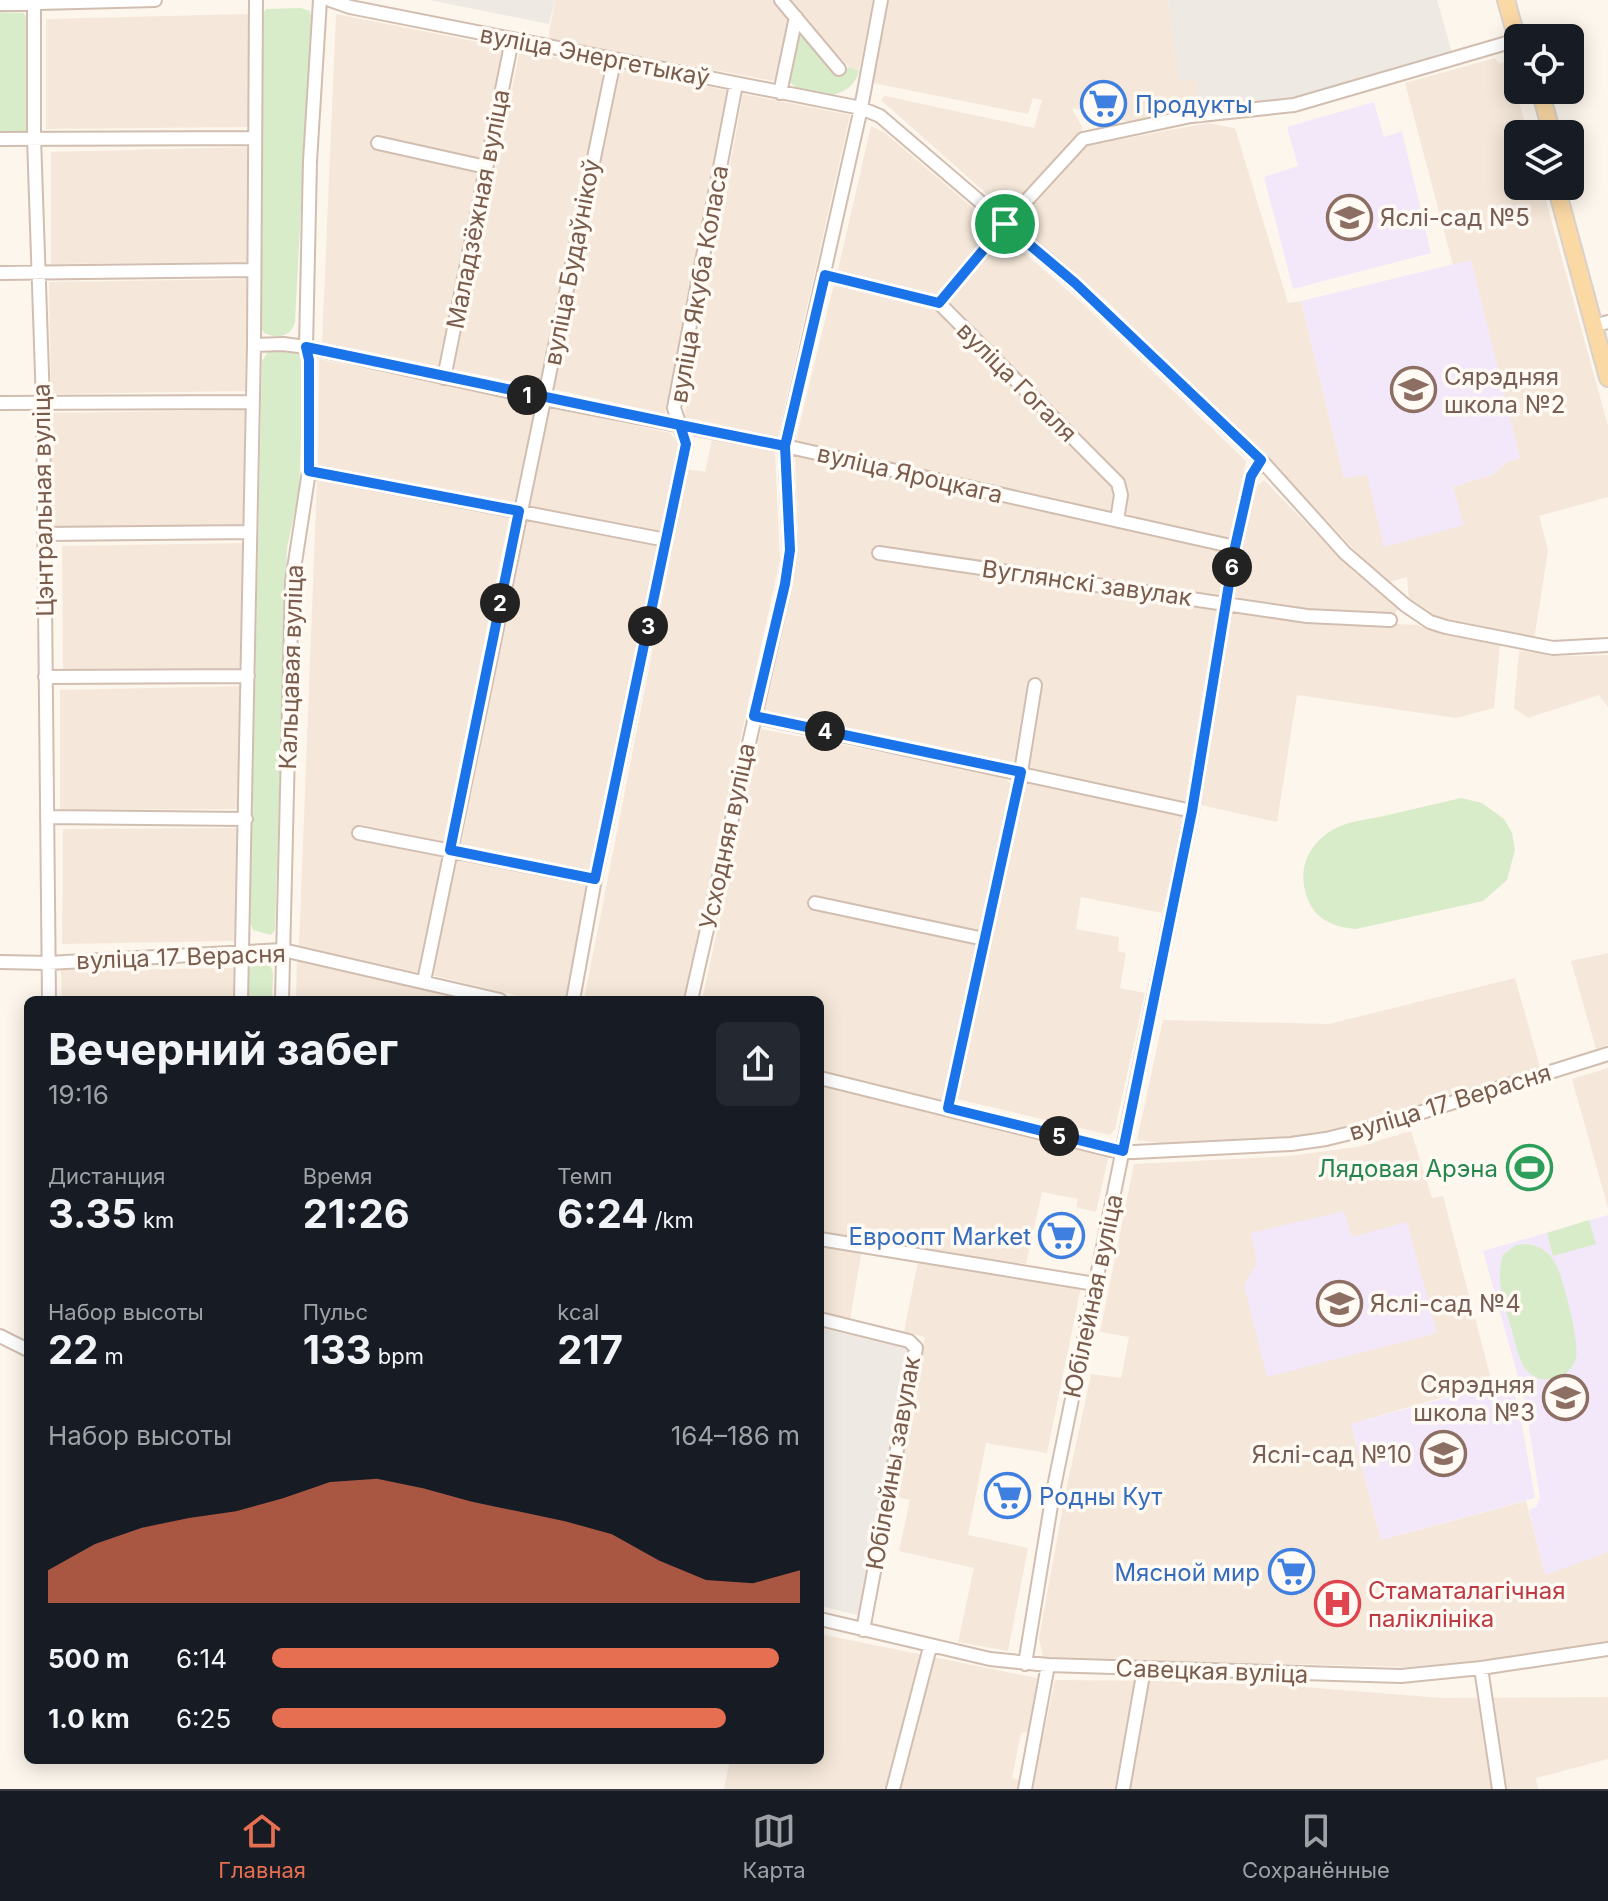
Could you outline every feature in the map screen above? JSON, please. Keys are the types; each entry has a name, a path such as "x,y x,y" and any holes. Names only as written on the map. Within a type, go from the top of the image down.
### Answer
{"main road":[{"path":"1506,0 1515,24"},
{"path":"1515,0 1519,24"},
{"path":"1561,200 1604,327"},
{"path":"1570,200 1604,327 1608,378"}],"street":[{"path":"0,4 155,0"},
{"path":"241,996 254,345 256,0"},
{"name":"Кальцавая вуліца","path":"282,996 292,582 309,471 309,360 306,347 310,161 320,0"},
{"name":"вуліца Энергетыкаў","path":"330,0 350,7 614,61 861,108 880,116 1075,283 1261,460 1345,553 1396,599 1430,622 1553,648 1608,645"},
{"path":"781,0 839,69"},
{"name":"Усходняя вуліца","path":"692,996 785,584 790,550 785,446 861,108 881,0"},
{"name":"Цэнтральная вуліца","path":"34,2 34,138 43,403 49,996"},
{"path":"780,93 796,17"},
{"name":"Маладзёжная вуліца","path":"444,378 512,40"},
{"path":"939,303 1005,224 1083,139 1191,116 1294,105 1504,44"},
{"name":"вуліца Будаўнікоў","path":"424,981 614,61"},
{"name":"вуліца Якуба Коласа","path":"574,996 595,879 686,444 674,408 736,84"},
{"path":"0,139 255,138"},
{"path":"378,143 486,167"},
{"path":"0,273 253,270"},
{"name":"вуліца Гогаля","path":"825,275 939,303 1118,483 1121,495 1117,520"},
{"name":"вуліца Яроцкага","path":"254,345 306,347 544,399 785,446 1235,547"},
{"path":"0,403 252,402"},
{"name":"Юбілейная вуліца","path":"1025,1664 1054,1487 1192,811 1235,547 1251,476 1261,460"},
{"path":"309,471 666,540"},
{"path":"44,534 250,532"},
{"name":"Вуглянскі завулак","path":"879,553 1307,616 1390,620"},
{"path":"45,677 248,676"},
{"path":"948,1108 1021,772 1035,685"},
{"path":"754,716 1192,811"},
{"path":"47,817 246,819"},
{"path":"359,833 595,879"},
{"path":"815,903 984,939"},
{"name":"вуліца 17 Верасня","path":"0,962 48,963 283,950 484,996"},
{"name":"вуліца 17 Верасня","path":"824,1079 1123,1151 1291,1144 1326,1139 1371,1128 1608,1054"},
{"path":"824,1240 1095,1284"},
{"name":"Юбілейны завулак","path":"824,1320 909,1341 916,1348 863,1630"},
{"path":"0,1336 24,1348"},
{"name":"Савецкая вуліца","path":"824,1620 930,1647 1025,1664 1144,1669 1401,1676 1481,1668 1608,1649"},
{"path":"893,1789 930,1647"},
{"path":"1025,1789 1048,1665"},
{"path":"1481,1668 1499,1789"},
{"path":"1123,1789 1144,1669"}],"shaded area":[{"path":"429,0 555,0 549,24"},
{"path":"555,0 772,0 789,22 774,81 548,39"},
{"path":"789,0 873,0 859,71 849,67"},
{"path":"889,0 1168,0 1179,80 1196,79 1200,108 1130,122 1072,108 1083,129 1007,212 881,100 885,96 1034,128 1042,100 1033,98 1028,114 873,83"},
{"path":"1168,0 1437,0 1452,53 1302,96 1200,108 1196,79 1179,81"},
{"path":"248,14 248,127 46,129 46,19"},
{"path":"336,14 504,47 440,368 322,343"},
{"path":"520,50 606,67 539,389 453,371"},
{"path":"1495,58 1499,64 1504,62 1504,104 1520,104 1524,120 1504,120 1504,200 1546,200 1608,426 1608,497 1539,516 1548,550 1534,640 1441,620 1409,602 1407,577 1386,583 1274,465 1105,299 1016,223 1086,146 1208,123 1235,128 1288,303 1301,301 1344,478 1367,474 1463,526 1453,487 1494,474 1505,463 1520,458 1471,261 1453,265 1405,83"},
{"path":"617,68 729,91 665,414 552,389"},
{"path":"743,94 850,115 778,437 684,417"},
{"name":"Яслі-сад №5","path":"1374,102 1384,137 1402,131 1431,253 1293,289 1264,177 1298,166 1287,127"},
{"path":"871,126 884,132 994,226 937,294 838,270"},
{"path":"248,147 248,262 51,264 51,152"},
{"path":"1005,236 1082,303 1246,461 1229,538 1122,515 1126,487 1122,479 947,299"},
{"name":"Сярэдняя школа №2","path":"1471,260 1520,458 1505,463 1494,474 1453,487 1464,525 1384,547 1367,475 1344,478 1301,301"},
{"path":"248,279 245,391 51,394 49,282"},
{"path":"834,284 932,304 1115,488 1111,514 795,442"},
{"path":"319,359 537,403 516,504 318,467"},
{"path":"549,407 670,433 679,444 662,533 527,507"},
{"path":"245,410 243,524 53,527 50,413"},
{"path":"713,435 775,451 780,560 684,996 585,996 688,469 705,472"},
{"path":"795,453 1226,550 1185,802 764,713 793,586 798,542"},
{"path":"317,479 513,517 420,973 299,946"},
{"path":"1264,480 1352,570 1398,609 1392,618 1296,610 1233,600 1244,536 1258,485"},
{"path":"525,517 659,544 593,872 457,846"},
{"path":"243,543 241,668 63,669 62,546"},
{"path":"1232,609 1301,619 1417,625 1500,645 1494,708 1456,718 1297,695 1277,822 1201,805"},
{"path":"1519,651 1562,656 1608,655 1608,707 1599,695 1528,718 1514,708"},
{"path":"241,686 239,809 60,810 60,690"},
{"path":"761,729 1001,775 1011,784 1000,850 945,1101 824,1072 824,996 703,996"},
{"path":"1027,782 1184,816 1162,913 1081,897 1076,929 1119,937 1118,951 1126,953 1120,988 1145,993 1115,1129 1110,1135 957,1099"},
{"path":"239,828 234,941 62,944 63,829"},
{"path":"455,858 588,885 568,996 519,996 432,975"},
{"path":"1608,953 1608,1045 1596,1049 1571,961"},
{"path":"297,958 454,996 296,996"},
{"path":"235,968 235,996 62,996 61,970"},
{"path":"1515,978 1540,1067 1445,1100 1311,1135 1161,1143 1137,1140 1163,1020 1329,1024"},
{"path":"1608,1068 1608,1208 1572,1079"},
{"path":"824,1086 1109,1155 1096,1212 1076,1207 1078,1199 1042,1192 1026,1264 824,1235"},
{"path":"1411,1131 1432,1198 1443,1196 1492,1383 1351,1424 1381,1540 1526,1501 1545,1574 1608,1552 1608,1641 1519,1656 1408,1667 1043,1658 1039,1638 1091,1374 1121,1378 1129,1337 1100,1332 1134,1164 1289,1156 1357,1147"},
{"name":"Яслі-сад №4","path":"1344,1211 1352,1237 1407,1222 1437,1333 1267,1377 1244,1285 1257,1263 1251,1233"},
{"name":"Сярэдняя школа №3","path":"1608,1215 1608,1552 1545,1575 1529,1510 1536,1507 1540,1498 1525,1402 1483,1251"},
{"path":"824,1243 862,1250 850,1319 824,1313"},
{"path":"918,1261 1081,1287 1047,1453 986,1443 968,1535 1028,1548 1008,1651 958,1642 974,1568 899,1551 910,1500 894,1496 925,1337 904,1332"},
{"path":"824,1329 911,1349 895,1424 900,1425 862,1616 824,1607"},
{"name":"Яслі-сад №10","path":"1510,1380 1519,1409 1535,1498 1381,1540 1351,1424"},
{"path":"824,1635 1037,1678 1029,1731 1021,1733 1012,1778 1022,1781 1020,1789 724,1789 729,1764 824,1764"},
{"path":"1055,1680 1278,1685 1442,1698 1608,1697 1608,1759 1536,1778 1538,1789 1032,1789"}],"green space":[{"path":"301,8 310,11 311,18 295,322 287,334 274,336 264,333 261,327 263,13 266,9"},
{"path":"0,12 24,13 26,18 26,130 23,134 0,136"},
{"path":"800,36 805,37 837,76 849,67 859,71 847,89 817,95 796,87 788,80"},
{"path":"280,349 300,352 303,388 299,491 287,548 275,930 271,935 253,930 250,922 262,361 268,352"},
{"path":"1461,798 1482,803 1504,819 1512,833 1515,850 1507,880 1483,901 1356,929 1333,924 1320,917 1310,905 1304,887 1304,867 1311,850 1325,835 1353,822"},
{"path":"259,962 270,964 272,996 245,996 247,968"},
{"path":"1589,1220 1596,1244 1553,1256 1547,1233"},
{"path":"1526,1244 1543,1249 1553,1259 1570,1310 1576,1358 1568,1371 1556,1378 1534,1377 1525,1368 1502,1297 1500,1276 1503,1255 1516,1245"}],"place":[{"name":"Продукты","path":"1104,104"},
{"name":"Яслі-сад №5","path":"1349,217"},
{"name":"Сярэдняя школа №2","path":"1413,390"},
{"name":"Лядовая Арэна","path":"1529,1168"},
{"name":"Евроопт Market","path":"1062,1236"},
{"name":"Яслі-сад №4","path":"1339,1303"},
{"name":"Сярэдняя школа №3","path":"1566,1398"},
{"name":"Яслі-сад №10","path":"1443,1454"},
{"name":"Родны Кут","path":"1008,1496"},
{"name":"Мясной мир","path":"1291,1572"},
{"name":"Стаматалагічная паліклініка","path":"1337,1604"}],"route":[{"path":"1005,224 939,303 825,275 785,446 699,429 680,425 544,399 306,347 309,360 309,471 519,511 450,850 595,879 686,444 680,425 785,446 790,550 754,716 1021,772 948,1108 1123,1151 1192,811 1235,547 1251,476 1261,460 1075,283 1005,224"}]}
